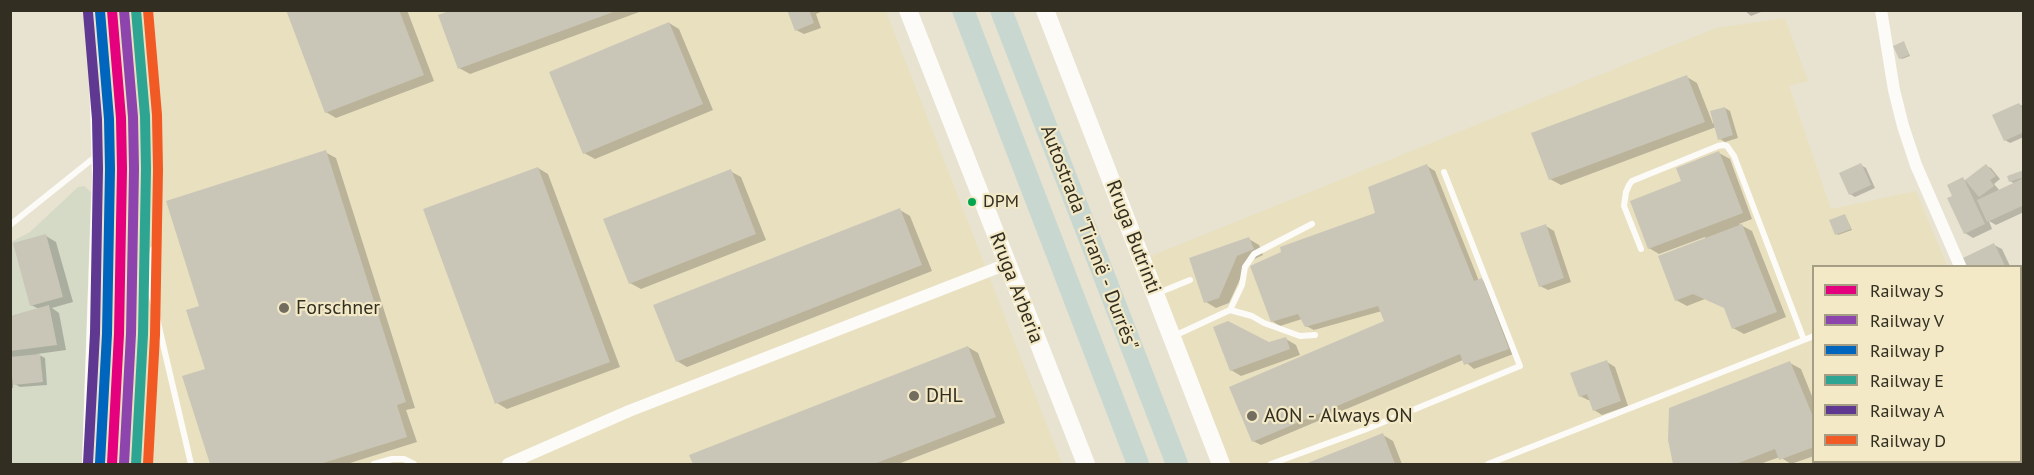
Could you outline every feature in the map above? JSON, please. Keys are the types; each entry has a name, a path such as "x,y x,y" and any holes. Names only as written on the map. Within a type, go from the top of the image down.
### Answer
{"highway":[{"name":"Autostrada \"Tiranë - Durrës\"","path":"963,10 1138,465"},
{"name":"Autostrada \"Tiranë - Durrës\"","path":"1001,10 1177,465"}],"main road":[{"name":"Rruga Arberia","path":"908,10 1086,465"},
{"name":"Rruga Butrinti","path":"1045,10 1221,465"}],"street":[{"path":"1881,10 1894,90 1903,126 1916,165 1959,265"},
{"path":"508,465 629,411 1007,264"}],"lane":[{"path":"85,465 94,157 90,10"},
{"path":"1641,249 1624,206 1626,192 1632,181 1718,146 1727,146 1734,156 1804,340"},
{"path":"10,225 94,157"},
{"path":"1271,465 1364,430 1520,366 1444,172"},
{"path":"1171,338 1230,310 1242,285 1245,267 1254,254 1312,224"},
{"path":"153,249 148,280 191,465"},
{"path":"1155,294 1190,280"},
{"path":"1230,310 1252,316 1264,323 1300,336 1315,335"},
{"path":"1488,465 1812,337"},
{"path":"374,465 392,459 404,459 414,465"}],"shaded area":[{"path":"102,10 886,11 1062,464 101,464 111,246 110,126"},
{"path":"1785,18 1808,81 1789,86 1831,209 1916,191 1947,265 1812,265 1812,463 1870,464 1221,464 1141,260 1716,28"}],"green space":[{"path":"84,186 91,192 82,464 11,464 11,242 30,232 78,187"}],"building":[{"path":"286,10 399,10 424,75 325,113"},
{"path":"452,10 616,11 458,69 438,15"},
{"path":"787,10 809,10 814,23 795,31"},
{"path":"669,22 703,104 583,154 549,72"},
{"path":"1904,41 1909,55 1899,59 1893,46"},
{"path":"1687,75 1705,122 1549,180 1531,133"},
{"path":"2019,103 2024,112 2024,132 2004,141 1992,115"},
{"path":"1725,107 1733,135 1718,140 1710,111"},
{"name":"Forschner","path":"326,150 406,402 397,405 407,437 320,464 210,464 182,376 205,369 186,310 199,306 166,201"},
{"path":"1719,151 1743,213 1648,249 1630,201 1681,181 1676,168"},
{"path":"1861,163 1871,185 1849,195 1839,173"},
{"path":"1427,164 1474,281 1482,278 1509,349 1464,365 1460,354 1252,442 1229,387 1384,321 1378,306 1305,327 1298,314 1271,322 1250,266 1281,252 1280,247 1375,213 1368,187"},
{"path":"1986,164 1996,176 1990,180 1994,186 1979,197 1965,180"},
{"path":"538,167 610,362 495,404 423,209"},
{"path":"731,169 756,234 629,284 603,219"},
{"path":"2024,170 2024,177 2009,182 2007,176"},
{"path":"1963,177 1985,224 1964,234 1947,198 1952,196 1947,185"},
{"path":"2024,178 2024,205 1987,222 1977,200"},
{"path":"900,208 922,265 676,362 653,305"},
{"path":"1845,214 1851,229 1835,235 1829,220"},
{"path":"1546,224 1564,278 1539,287 1520,233"},
{"path":"1742,224 1777,312 1732,329 1724,308 1693,294 1675,301 1658,256"},
{"path":"46,234 63,297 30,306 13,243"},
{"path":"1249,237 1254,249 1237,256 1219,298 1204,303 1189,258"},
{"path":"1994,243 2005,265 1966,265 1963,258"},
{"path":"49,305 57,345 10,351 10,316"},
{"path":"1228,321 1269,342 1286,337 1290,349 1230,371 1213,327"},
{"name":"DHL","path":"968,346 996,417 874,464 693,464 689,455"},
{"path":"40,354 43,382 13,385 10,357"},
{"path":"1607,360 1621,401 1593,411 1587,394 1579,397 1570,373"},
{"path":"1790,361 1812,414 1812,448 1779,460 1775,449 1736,464 1673,464 1668,440 1669,408"},
{"path":"1383,433 1395,464 1305,464"}],"rail line":[{"name":"S","path":"112,10 121,118 122,169 119,334 112,464"},
{"name":"V","path":"124,10 133,117 134,169 131,334 124,464"},
{"name":"E","path":"136,10 145,116 146,169 143,334 136,464"},
{"name":"D","path":"148,10 157,115 158,170 155,335 148,464"},
{"name":"P","path":"100,11 109,119 110,169 107,334 100,463"},
{"name":"A","path":"88,12 97,119 98,169 95,333 88,463"}],"place":[{"name":"DPM","path":"972,202"},
{"name":"Forschner","path":"284,308"},
{"name":"DHL","path":"914,396"},
{"name":"AON - Always ON","path":"1252,416"}]}
